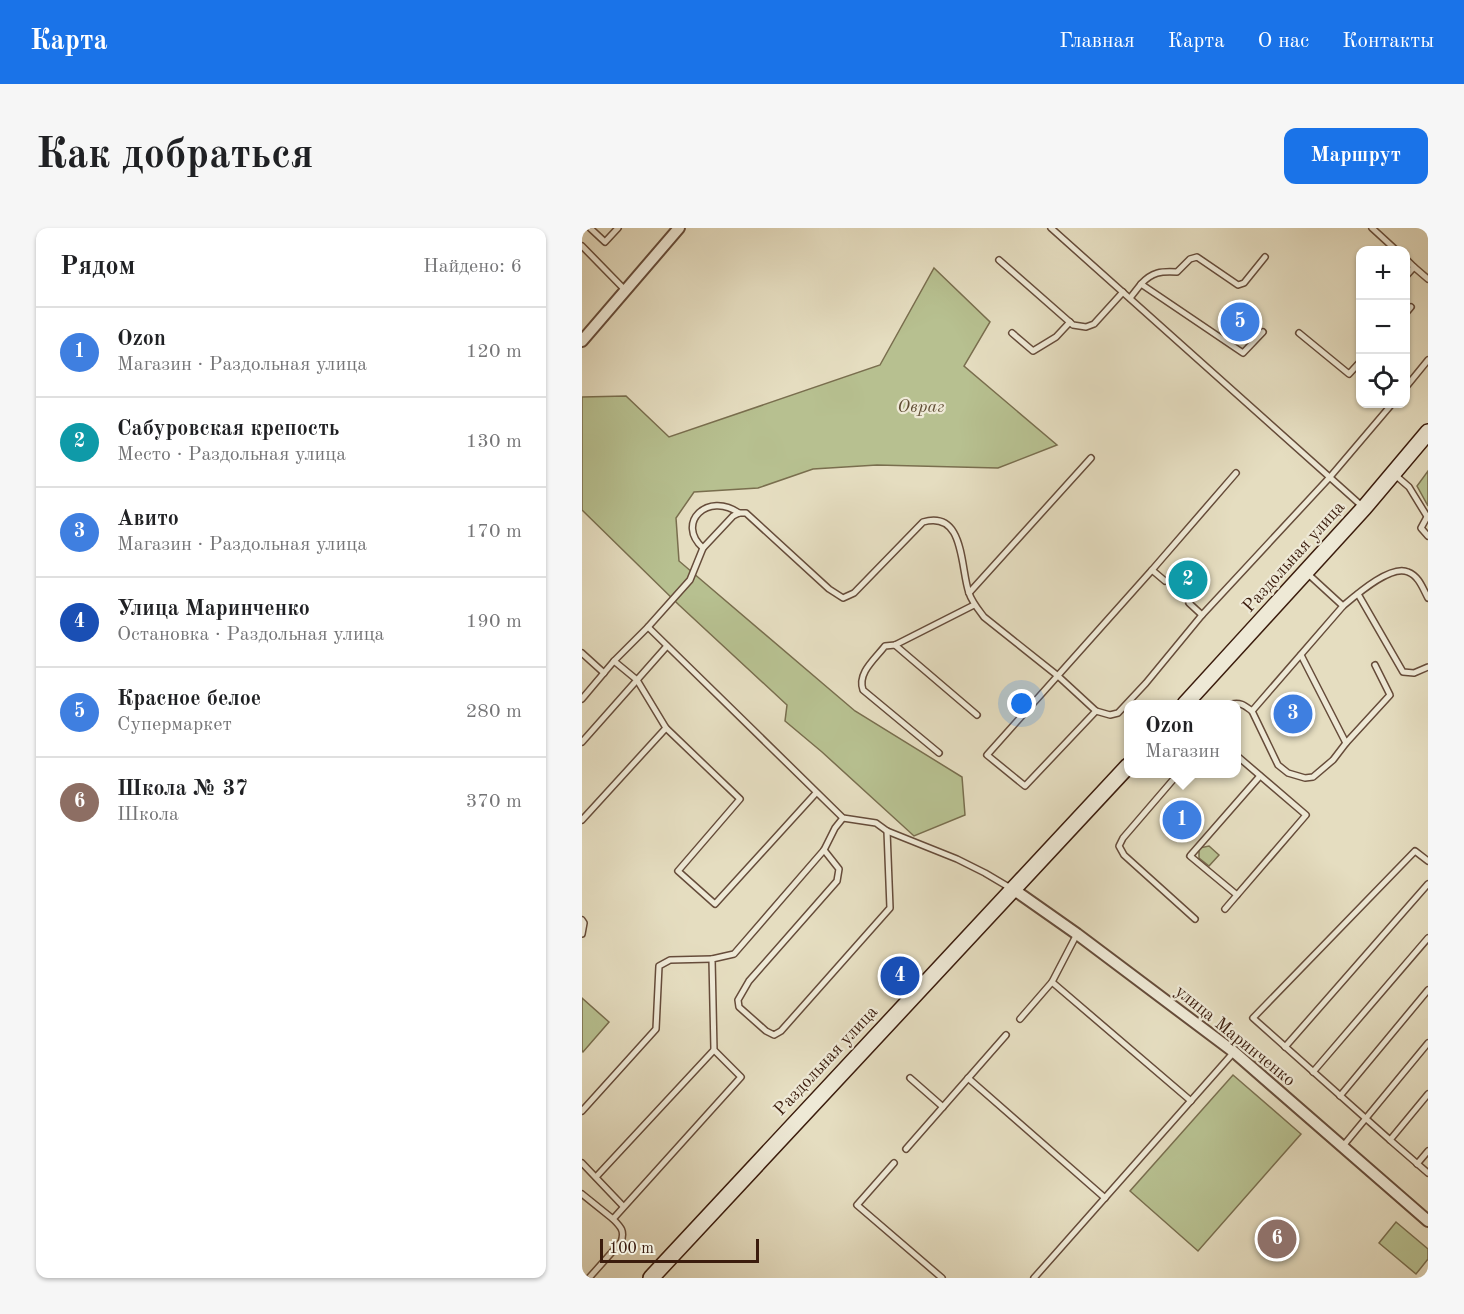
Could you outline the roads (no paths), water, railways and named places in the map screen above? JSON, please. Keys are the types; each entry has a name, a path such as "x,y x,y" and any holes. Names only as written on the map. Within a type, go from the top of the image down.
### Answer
{"main road":[{"name":"Раздольная улица","path":"1190,700 1364,508 1428,432"},
{"name":"Раздольная улица","path":"651,1278 1124,770"}],"street":[{"path":"582,340 679,228"},
{"name":"улица Маринченко","path":"1012,889 1077,934 1234,1052 1428,1221"}],"lane":[{"path":"590,228 605,242 618,228"},
{"path":"1051,228 1364,508"},
{"path":"1372,228 1392,246"},
{"path":"582,246 626,291"},
{"path":"1130,298 1149,275 1177,272 1190,259 1197,256 1238,285 1244,283 1265,257"},
{"path":"999,260 1073,325 1086,327 1094,324 1123,291"},
{"path":"1410,263 1428,279"},
{"path":"1410,272 1414,267"},
{"path":"1141,284 1243,353 1263,332"},
{"path":"1012,333 1033,351 1056,338 1070,322"},
{"path":"1299,333 1349,374 1356,366"},
{"path":"1410,380 1428,360"},
{"path":"1131,700 1202,615 1330,477 1389,408"},
{"path":"969,593 1091,458"},
{"path":"1096,711 1025,786 987,755 1236,473"},
{"path":"1393,473 1409,487 1428,517 1421,528 1428,536"},
{"path":"703,548 694,541 692,534 692,523 697,516 708,506 717,504 729,506 739,513"},
{"path":"582,699 690,579 703,548 732,516 746,513 829,589 843,598 854,593 923,522 934,519 946,522 956,536 969,593 984,617 1058,676 1096,711 1110,715 1118,713 1124,708"},
{"path":"1152,570 1165,581"},
{"path":"1252,711 1343,606 1370,584 1400,570 1410,572 1417,578 1428,598"},
{"path":"1306,572 1343,606"},
{"path":"1358,594 1403,672 1414,673 1428,667"},
{"path":"1189,603 1202,615"},
{"path":"939,753 863,690 860,682 863,674 885,646 895,645 975,605"},
{"path":"648,627 843,818 876,823 887,831 957,859 1012,889"},
{"path":"895,645 977,715"},
{"path":"582,742 667,646"},
{"path":"582,653 604,673"},
{"path":"1300,655 1346,743"},
{"path":"614,661 638,680 666,728 740,799 678,871 715,904 816,793"},
{"path":"1241,704 1252,711 1278,765 1287,773 1305,778 1313,777 1333,760 1390,695 1375,665"},
{"path":"582,820 666,728"},
{"path":"1225,909 1306,815 1241,759"},
{"path":"1237,895 1190,856 1260,776"},
{"path":"1175,778 1123,838 1119,846 1124,855 1195,919"},
{"path":"582,1111 656,1029 659,966 670,960 712,959 734,954 824,850 843,818"},
{"path":"824,850 839,869 837,881 749,981 738,1000 739,1007 766,1031 774,1035 890,908 887,831"},
{"path":"1428,861 1415,850 1252,1018 1428,1173"},
{"path":"1285,1047 1428,884"},
{"path":"582,920 584,923 582,934"},
{"path":"1020,1019 1052,982 1077,934"},
{"path":"1313,1072 1428,938"},
{"path":"613,1219 741,1077 714,1050 712,959"},
{"path":"1052,982 1191,1101"},
{"path":"1340,1096 1428,990"},
{"path":"906,1149 1006,1035"},
{"path":"1342,1146 1428,1043"},
{"path":"596,1177 714,1050"},
{"path":"1034,1278 1234,1052"},
{"path":"910,1078 942,1107"},
{"path":"968,1078 1105,1198"},
{"path":"1390,1140 1428,1094"},
{"path":"1417,1164 1428,1151"},
{"path":"582,1162 623,1206"},
{"path":"894,1162 857,1205 942,1278"},
{"path":"582,1194 613,1219 622,1228 623,1235 621,1242 589,1278"}],"place":[{"name":"Красное белое","path":"1240,322"},
{"name":"Сабуровская крепость","path":"1188,580"},
{"name":"Авито","path":"1293,714"},
{"name":"Ozon","path":"1182,820"},
{"name":"Улица Маринченко","path":"900,976"},
{"name":"Школа № 37","path":"1277,1239"}],"park label":[{"name":"Овраг","path":"921,407"}]}
